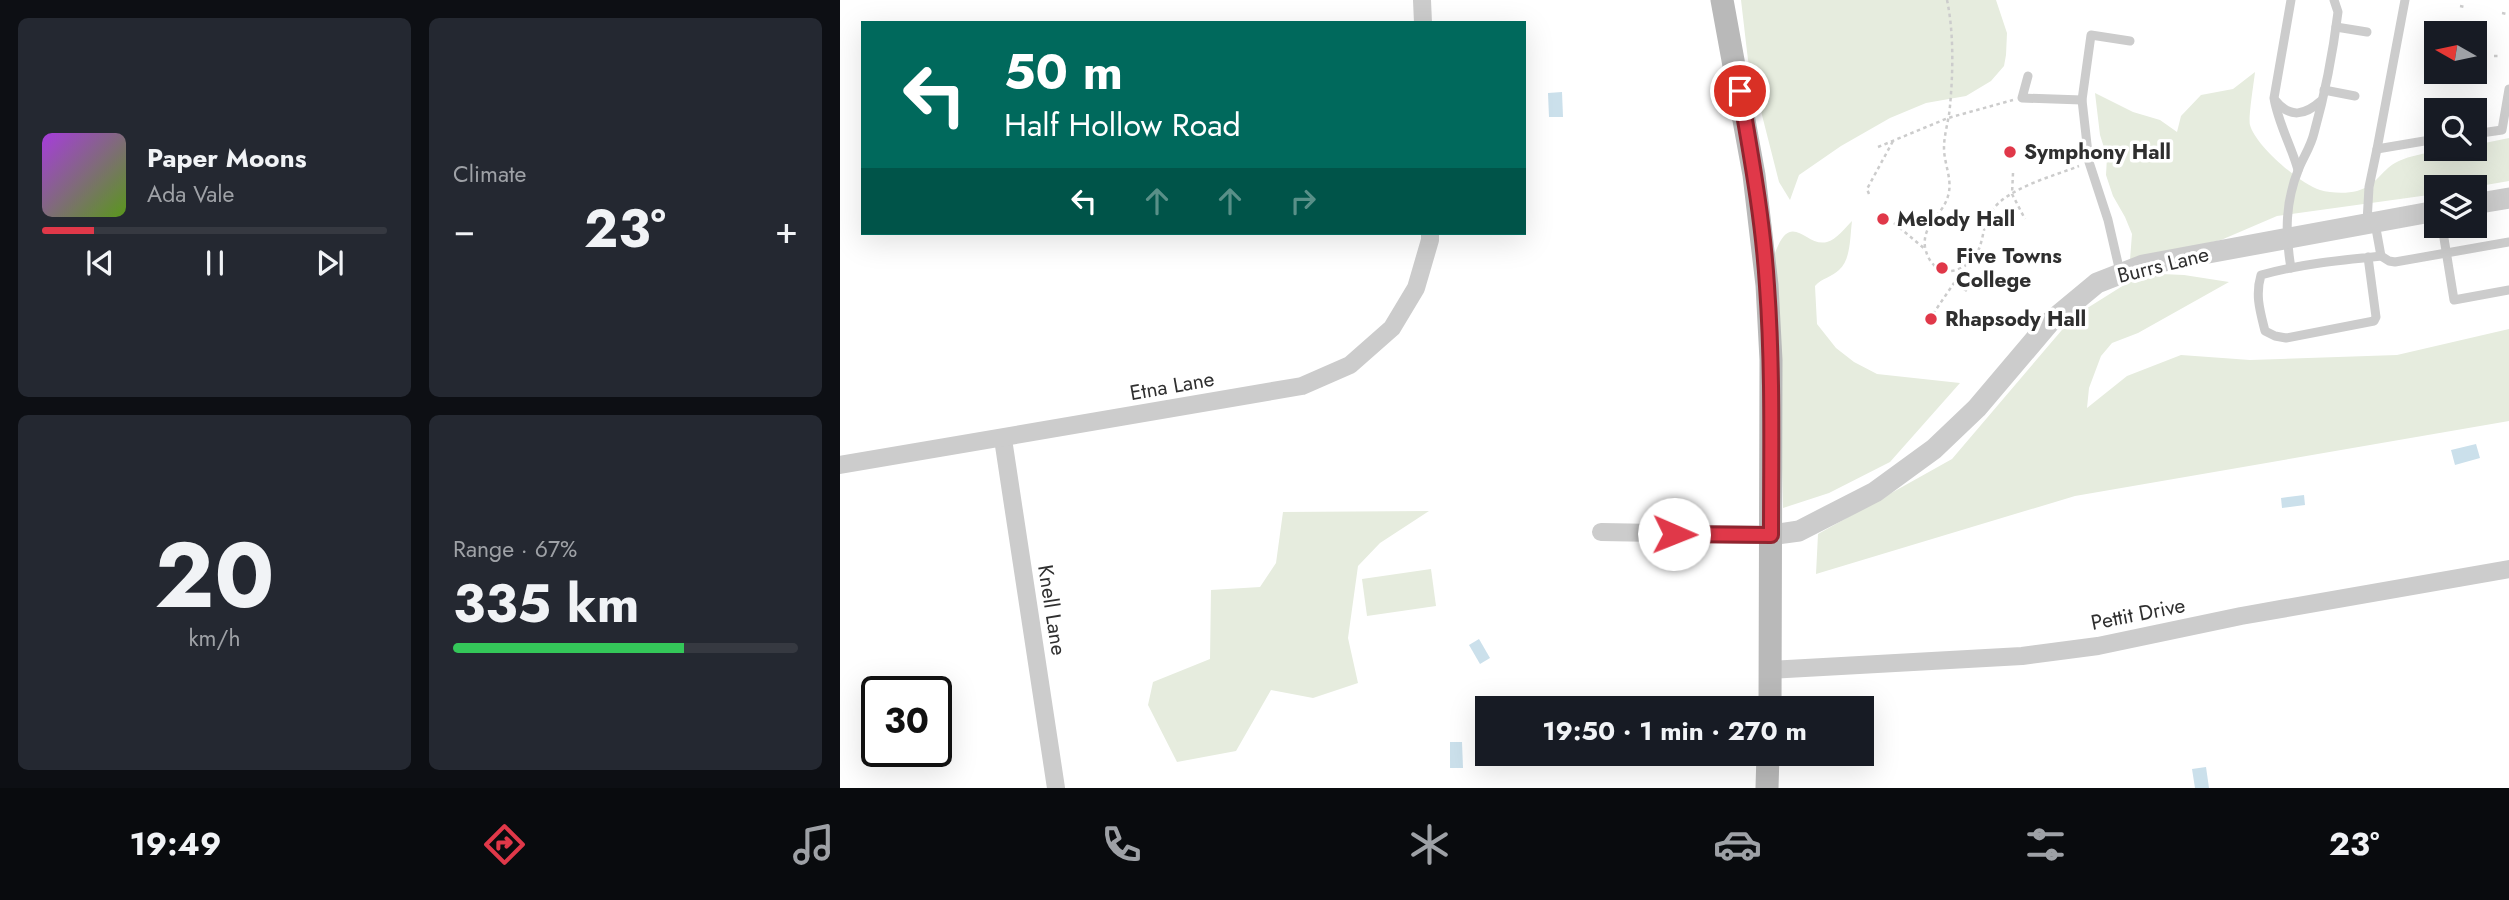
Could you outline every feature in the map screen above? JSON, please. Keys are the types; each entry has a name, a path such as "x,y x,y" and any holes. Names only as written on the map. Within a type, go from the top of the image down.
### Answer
{"main road":[{"path":"1722,0 1754,175 1767,285 1771,360 1770,696"},
{"path":"1767,788 1768,766"}],"street":[{"path":"1422,0 1423,21"},
{"path":"2487,202 2509,198"},
{"name":"Burrs Lane","path":"1771,535 1798,531 1875,492 1934,449 1961,426 2064,309 2097,283 2143,265 2424,213"},
{"name":"Etna Lane","path":"840,466 1302,386 1350,365 1392,328 1416,288 1430,235"},
{"name":"Knell Lane","path":"1003,439 1056,788"},
{"path":"1601,532 1771,535"},
{"name":"Pettit Drive","path":"1771,670 2047,653 2098,646 2241,616 2509,569"}],"lane":[{"path":"2298,0 2290,4 2274,88 2277,114 2298,170"},
{"path":"2291,268 2286,238 2287,214 2298,170 2314,135 2323,95 2338,12 2334,0"},
{"path":"2381,256 2371,223 2369,187 2405,0"},
{"path":"2336,27 2367,32"},
{"path":"2120,272 2108,220 2089,162 2082,100 2091,35 2130,41"},
{"path":"2028,76 2022,98 2082,100"},
{"path":"2487,132 2502,130 2509,89"},
{"path":"2274,98 2286,110 2303,114 2310,111 2323,95"},
{"path":"2323,95 2355,96"},
{"path":"2377,149 2424,141"},
{"path":"2444,238 2454,300 2509,290"},
{"path":"2368,257 2376,317 2374,321 2286,338 2265,331 2257,288 2261,275 2368,257 2381,256 2395,261 2509,242"}],"path":[{"path":"1947,0 1950,25 1948,118 1944,149 1950,187 1948,196 1926,231 1926,250 1939,271 1952,272 1969,263 1981,247 1990,213 2004,197 2089,162"},
{"path":"2460,6 2465,7"},
{"path":"2502,13 2507,15"},
{"path":"1878,147 1948,118 2022,98"},
{"path":"1869,194 1867,190 1893,141"},
{"path":"2013,173 2012,194 2025,219"},
{"path":"1894,223 1926,250"},
{"path":"1933,314 1954,283 1952,272"},
{"path":"1954,283 1967,292"}],"shaded area":[{"path":"1741,0 1996,0 2007,33 2004,66 1991,81 1966,96 1926,103 1890,118 1841,146 1799,175 1790,200 1779,182 1748,60"},
{"path":"2255,72 2250,108 2250,125 2254,133 2279,163 2320,190 2338,193 2357,191 2369,185 2395,163 2424,154 2424,161 2487,161 2487,143 2509,138 2509,181 2487,185 2487,175 2424,175 2424,196 2277,216 2221,240 2130,260 2132,234 2106,175 2107,157 2100,135 2095,93 2133,112 2160,120 2177,132 2181,116 2201,95 2233,89"},
{"path":"1852,221 1849,247 1843,266 1815,286 1817,324 1836,348 1854,362 1877,374 1960,383 1890,462 1829,493 1783,508 1773,259 1779,243 1792,231 1812,240 1827,242"},
{"path":"2161,274 2229,282 2138,333 2112,343 2101,356 2089,388 2087,408 2127,376 2181,355 2250,360 2397,355 2509,329 2509,421 2075,496 1816,574 1818,534 1952,459 2073,317 2132,280"},
{"path":"1429,511 1380,543 1358,566 1348,638 1358,683 1313,698 1271,690 1236,751 1177,762 1148,705 1153,682 1210,659 1211,590 1260,587 1276,563 1283,512"},
{"path":"1431,569 1436,606 1367,616 1362,579"}],"water":[{"path":"1562,92 1563,117 1549,117 1548,93"},
{"path":"2476,444 2480,458 2455,465 2451,450"},
{"path":"2304,495 2305,505 2282,508 2281,498"},
{"path":"1479,639 1490,658 1480,664 1469,645"},
{"path":"1450,742 1462,742 1463,768 1450,768"},
{"path":"2206,767 2209,788 2195,788 2192,769"}],"place":[{"name":"Symphony Hall","path":"2010,152"},
{"name":"Melody Hall","path":"1883,219"},
{"name":"Five Towns College","path":"1942,268"},
{"name":"Rhapsody Hall","path":"1931,319"}],"route":[{"path":"1674,534 1771,535 1771,360 1767,285 1761,225 1740,91"}]}
